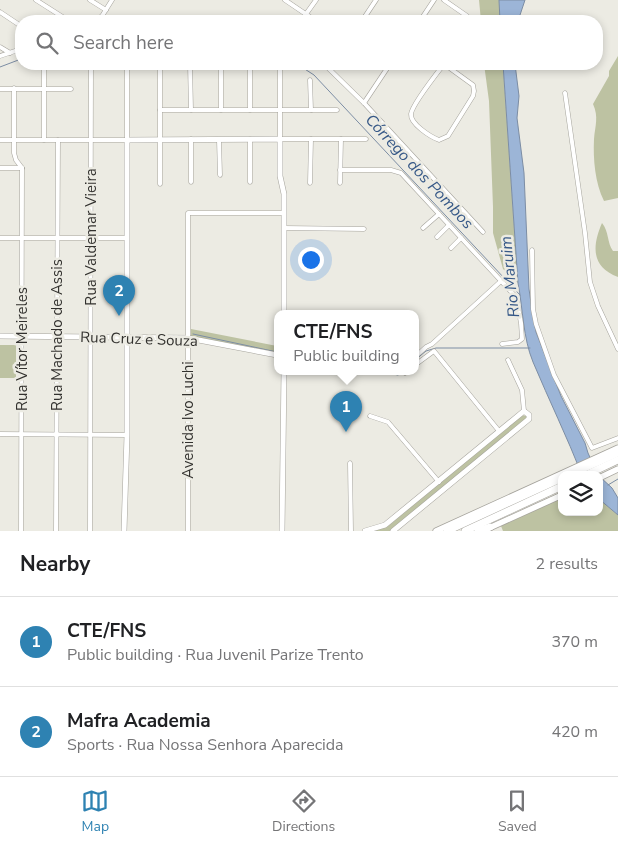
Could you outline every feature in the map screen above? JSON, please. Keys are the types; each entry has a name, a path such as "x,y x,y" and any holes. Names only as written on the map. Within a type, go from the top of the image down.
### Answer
{"highway":[{"path":"575,471 618,453"},
{"path":"591,471 605,459 618,460"},
{"path":"446,531 558,480"},
{"path":"465,531 558,488"},
{"path":"446,531 472,514"},
{"path":"478,531 490,528"}],"main road":[{"path":"605,459 618,448"},
{"path":"603,476 616,471"},
{"path":"436,531 558,478"},
{"path":"482,531 558,497"}],"street":[{"path":"36,0 60,15"},
{"path":"90,0 106,10"},
{"path":"101,15 112,0"},
{"path":"285,0 306,14 316,0"},
{"path":"366,15 376,0"},
{"path":"424,15 434,0"},
{"path":"444,0 466,15"},
{"path":"0,12 15,22"},
{"path":"0,47 10,53"},
{"path":"0,56 15,51"},
{"path":"44,70 44,140"},
{"name":"Rua Valdemar Vieira","path":"90,531 91,70"},
{"path":"124,531 127,435 127,70"},
{"path":"160,70 160,184"},
{"path":"190,70 191,110"},
{"path":"220,110 221,70"},
{"path":"250,70 250,110"},
{"path":"280,70 280,176 284,194 284,310"},
{"path":"330,70 364,103 483,232"},
{"path":"364,103 386,70"},
{"path":"440,70 416,103 411,115 418,127 436,139 442,140 448,136 473,96 474,91 472,85 452,70"},
{"path":"310,80 311,110"},
{"path":"0,88 71,89"},
{"name":"Rua Vítor Meireles","path":"14,88 14,156 22,168 21,531"},
{"path":"565,93 590,282 598,306 617,342 618,349"},
{"path":"160,110 337,110"},
{"path":"250,139 250,182"},
{"path":"310,183 311,139"},
{"path":"340,139 340,183"},
{"path":"0,140 366,139"},
{"name":"Rua Machado de Assis","path":"56,531 58,140"},
{"path":"191,140 191,182"},
{"path":"219,140 220,174"},
{"path":"0,168 22,168"},
{"path":"340,170 397,171 401,173 516,297 522,335 521,341 502,344"},
{"name":"Avenida Ivo Luchi","path":"188,531 188,213 284,213"},
{"path":"423,228 439,214"},
{"path":"436,237 449,225"},
{"path":"284,228 364,229"},
{"path":"0,238 127,238"},
{"path":"451,248 461,238"},
{"path":"532,250 533,309 536,324 554,375 592,448 618,438"},
{"path":"419,353 432,345 501,281"},
{"name":"Rua Cruz e Souza","path":"0,336 188,338 274,355"},
{"path":"432,345 433,351 499,431"},
{"path":"419,362 433,351"},
{"path":"393,531 398,529 529,419 529,415 524,410 522,390 508,360"},
{"path":"282,531 284,375"},
{"path":"365,531 385,525 524,410"},
{"path":"370,416 388,422 439,482"},
{"path":"0,434 127,435"},
{"path":"350,463 351,531"}],"green space":[{"path":"479,0 499,0 500,15 480,15"},
{"path":"618,56 618,198 604,201 598,187 594,163 596,117 593,104"},
{"path":"485,70 503,70 518,283 503,269 493,233 489,101"},
{"path":"602,223 611,248 613,251 618,251 618,277 609,273 598,262 596,240"},
{"path":"191,329 274,345 274,353 191,337"},
{"path":"0,345 16,345 16,378 0,378"},
{"path":"522,415 528,418 391,531 374,531 388,526"},
{"path":"558,500 558,516 603,516 603,502 618,515 618,531 503,531 501,526"}],"water":[{"path":"499,0 525,0 520,15 500,15"},
{"path":"503,70 516,70 519,96 517,118 524,173 529,289 536,332 561,396 585,443 596,471 580,471 533,362 527,343 518,283"},
{"path":"603,480 612,488 618,498 618,515 603,502"}],"waterway":[{"name":"Córrego dos Pombos","path":"0,67 15,61"},
{"name":"Córrego dos Pombos","path":"306,70 314,75 520,295"},
{"path":"193,334 274,351"},
{"path":"419,357 426,351 436,348 530,348"},
{"path":"608,485 618,479"}],"place":[{"name":"Mafra Academia","path":"119,316"},
{"name":"CTE/FNS","path":"346,432"}],"water label":[{"name":"Rio Maruim","path":"509,277"}]}
